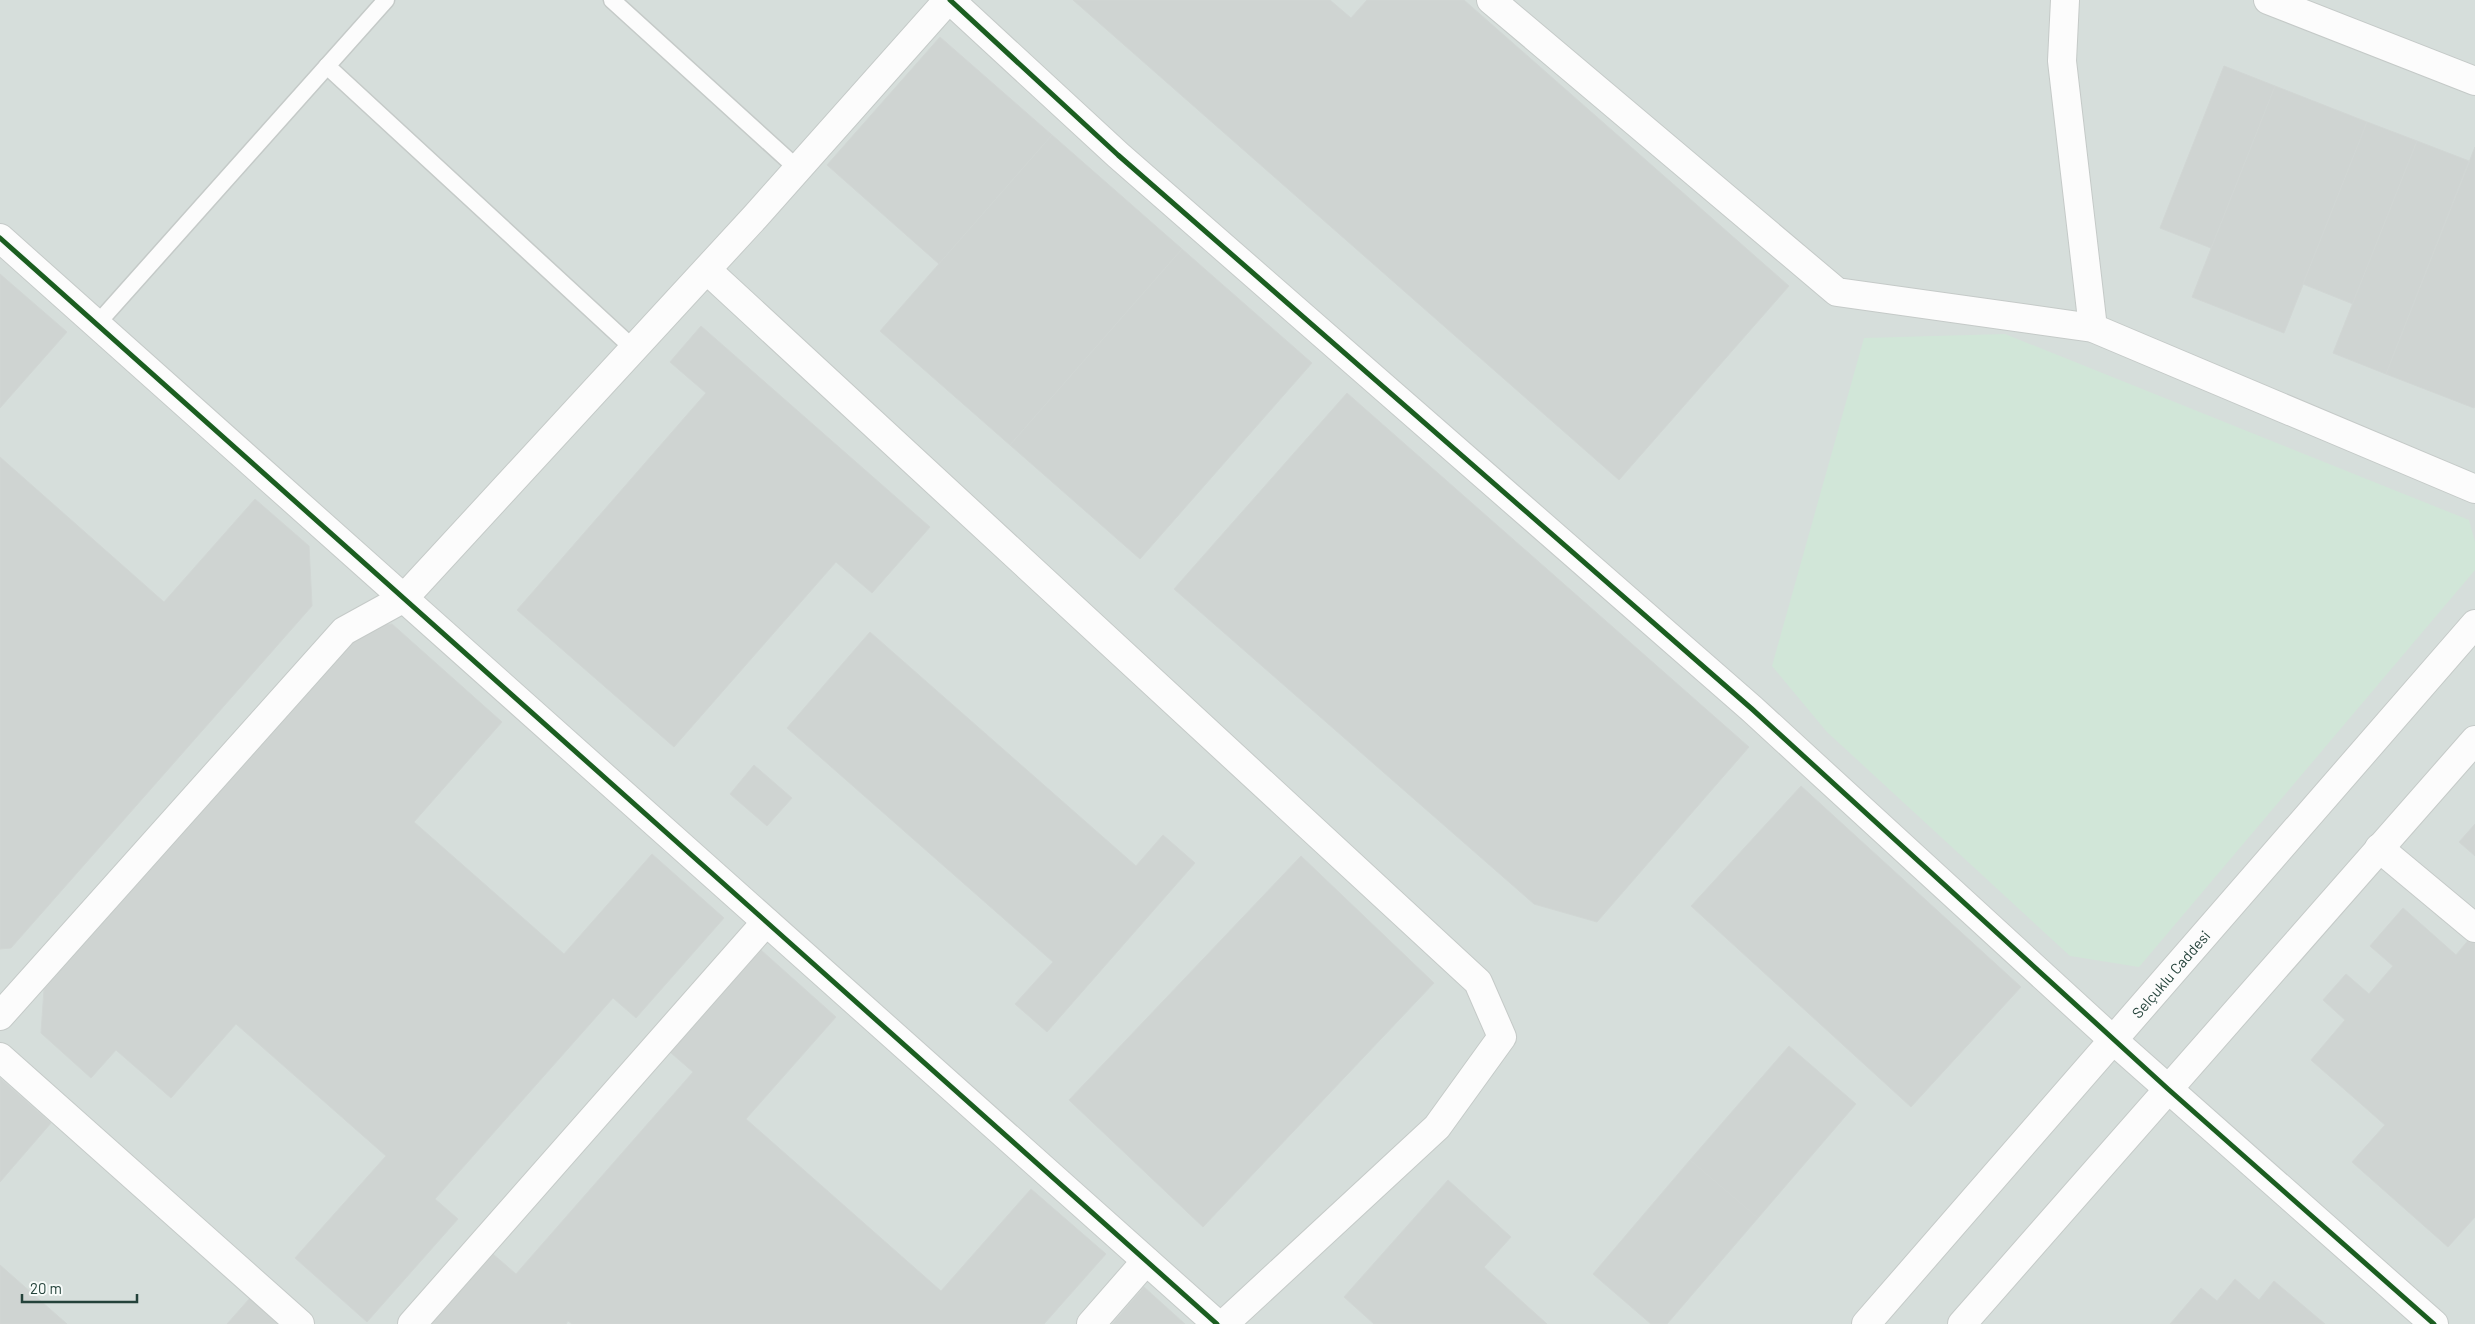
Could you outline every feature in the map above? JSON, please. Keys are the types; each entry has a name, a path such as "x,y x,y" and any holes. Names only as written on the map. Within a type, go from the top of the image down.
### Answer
{"street":[{"path":"0,1016 344,631 404,598 707,270 949,0 1118,155 1752,709 2168,1090 2434,1324"},
{"path":"1491,0 1837,292 2093,328 2475,489"},
{"path":"2065,0 2062,61 2093,328"},
{"path":"2268,0 2475,81"},
{"path":"0,238 1217,1324"},
{"path":"707,270 1478,982 1502,1037 1437,1127 1224,1324"},
{"name":"Selçuklu Caddesi","path":"1866,1324 2475,624"},
{"path":"1962,1324 2475,740"},
{"path":"2379,848 2475,928"},
{"path":"412,1324 766,922"},
{"path":"0,1057 300,1324"},
{"path":"1091,1324 1146,1261"}],"lane":[{"path":"97,324 386,0"},
{"path":"612,0 798,169"},
{"path":"327,66 634,349"}],"shaded area":[{"path":"0,0 2475,0 2475,1324 0,1324"}],"green space":[{"path":"2005,334 2469,520 2475,542 2475,570 2139,967 2070,956 1827,732 1772,666 1864,338"}],"building":[{"path":"1073,0 1330,0 1351,18 1367,0 1464,0 1789,286 1619,480"},
{"path":"940,37 1052,135 939,264 827,165"},
{"path":"2224,66 2275,86 2211,248 2160,228"},
{"path":"2275,86 2367,122 2284,333 2192,297"},
{"path":"2367,122 2417,141 2353,304 2303,284"},
{"path":"1052,135 1182,249 1010,445 880,331"},
{"path":"2417,141 2469,161 2386,374 2333,353"},
{"path":"2475,147 2475,406 2474,408 2386,374"},
{"path":"1182,249 1312,363 1140,559 1010,445"},
{"path":"0,274 67,332 0,408"},
{"path":"701,326 930,527 872,593 836,562 674,747 517,610 706,393 670,362"},
{"path":"1347,393 1749,747 1597,922 1534,904 1174,589"},
{"path":"0,457 164,602 255,499 309,546 312,606 11,948 0,949"},
{"path":"392,624 502,722 414,822 564,954 652,854 724,918 636,1018 613,998 435,1199 458,1219 367,1322 295,1258 386,1156 236,1024 171,1098 116,1050 91,1078 41,1033 44,989 364,627"},
{"path":"870,632 1136,866 1163,835 1195,863 1047,1032 1015,1004 1053,962 787,728"},
{"path":"754,765 792,798 767,826 730,794"},
{"path":"1801,786 2021,987 1911,1107 1691,906"},
{"path":"2475,824 2475,856 2459,842"},
{"path":"1301,856 1434,983 1203,1227 1069,1100"},
{"path":"2403,908 2456,955 2475,932 2475,1217 2448,1247 2352,1162 2385,1125 2311,1060 2345,1020 2323,1000 2346,974 2369,994 2393,966 2370,946"},
{"path":"761,950 836,1017 746,1119 941,1291 1031,1189 1106,1254 1044,1324 572,1324 568,1321 566,1324 431,1324 493,1254 516,1274 693,1072 670,1052"},
{"path":"1789,1046 1856,1104 1758,1218 1690,1160"},
{"path":"0,1078 51,1123 0,1182"},
{"path":"1690,1160 1758,1218 1667,1324 1651,1324 1593,1274"},
{"path":"1448,1180 1511,1237 1484,1267 1547,1324 1374,1324 1344,1297"},
{"path":"0,1265 67,1324 0,1324"},
{"path":"2235,1279 2259,1300 2274,1281 2325,1324 2170,1324 2201,1288 2217,1301"},
{"path":"1144,1287 1185,1324 1112,1324"},
{"path":"250,1298 278,1324 227,1324"}],"cycle path":[{"path":"950,0 1118,155 1752,709 2168,1089 2434,1324"},
{"path":"0,238 1217,1324"}]}
